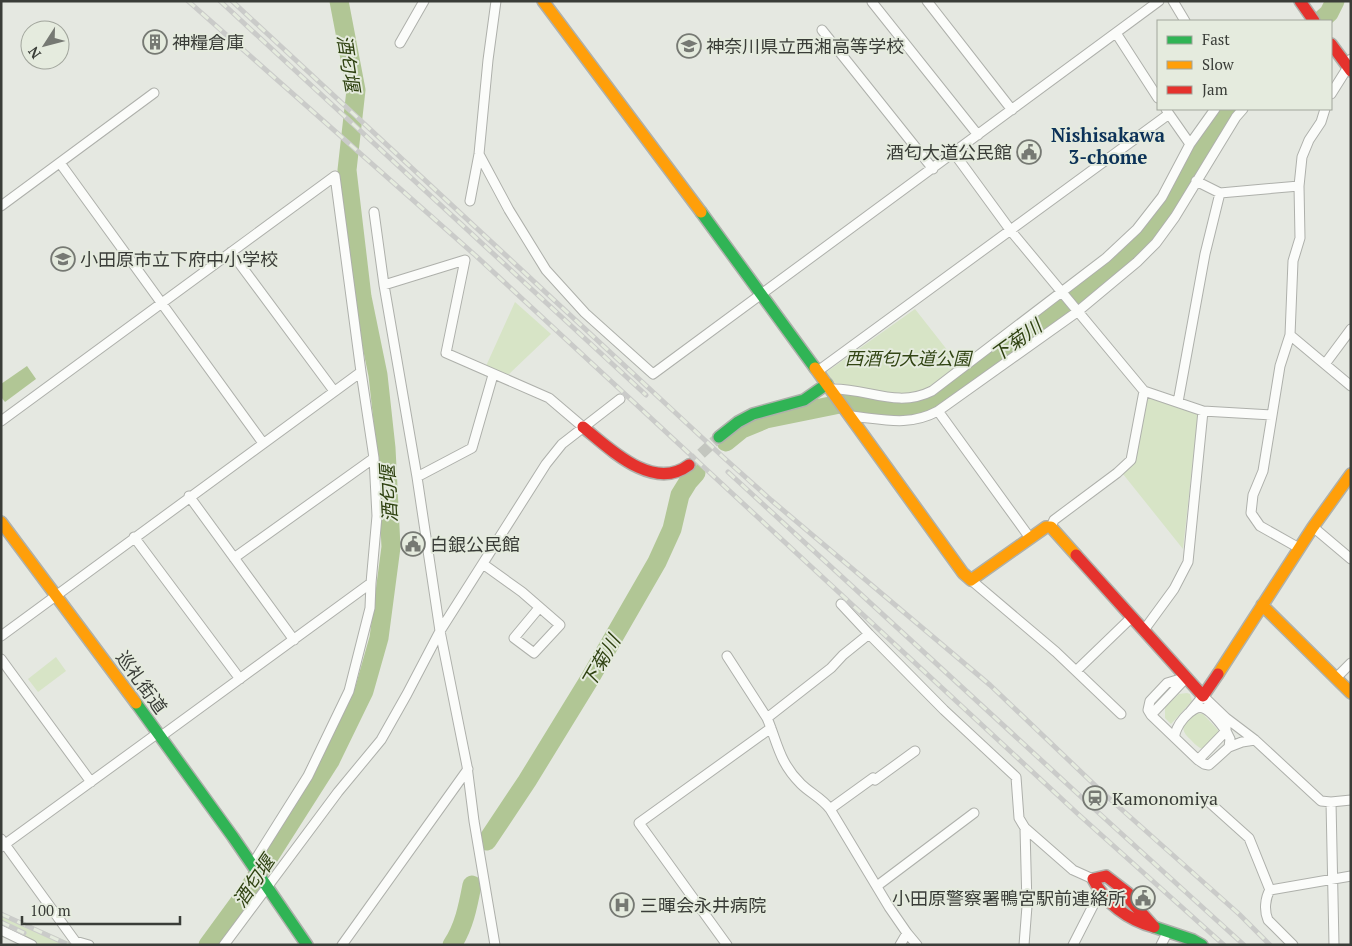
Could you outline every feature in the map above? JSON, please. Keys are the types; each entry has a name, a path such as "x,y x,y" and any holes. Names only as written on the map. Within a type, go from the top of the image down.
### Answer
{"street":[{"path":"400,43 424,1"},
{"path":"470,201 479,154 496,1"},
{"path":"543,1 763,294 963,572 1076,671 1121,714"},
{"path":"927,1 1012,110"},
{"path":"479,154 509,210 546,270 585,312 653,374 1159,1"},
{"path":"1173,1 1185,20"},
{"path":"1300,1 1310,19"},
{"path":"872,2 978,135"},
{"path":"822,30 933,169"},
{"path":"1116,33 1157,96"},
{"path":"1332,45 1350,66 1332,93"},
{"path":"1,206 154,93"},
{"path":"719,437 738,422 753,414 804,400 831,389 843,388 885,398 900,399 923,396 932,391 1106,258 1136,229 1162,197 1190,144 1214,110"},
{"path":"848,414 900,421 917,420 938,411 1077,312 1137,262 1156,242 1175,217 1242,110"},
{"path":"1299,548 1260,526 1251,513 1253,495 1263,471 1280,366 1290,335 1292,261 1300,238 1299,186 1302,157 1309,140 1321,122 1325,110"},
{"path":"818,371 1011,231 1167,112 1190,144"},
{"path":"954,153 1011,231 1144,392 1203,411 1272,415"},
{"path":"60,163 263,442"},
{"path":"1,421 335,176 374,458 377,516 370,608 349,691 308,776 252,865"},
{"path":"1196,181 1220,193 1299,186"},
{"path":"1178,402 1205,254 1220,193"},
{"path":"374,212 440,631 468,769 474,821 495,945"},
{"path":"231,252 334,391"},
{"path":"384,285 465,260 446,354 549,398 583,427 643,470 659,474 676,473 689,466"},
{"path":"1325,364 1351,329"},
{"path":"1290,335 1351,386"},
{"path":"1,636 189,496 361,372"},
{"path":"416,477 472,448 493,375"},
{"path":"1051,527 1054,520 1117,473 1131,460 1144,392"},
{"path":"224,945 338,792 381,740 440,631 546,464 562,444 620,399"},
{"path":"938,411 1030,538"},
{"path":"1144,630 1174,589 1188,562 1203,411"},
{"path":"234,558 374,458"},
{"path":"1174,738 1176,727 1203,696 1313,527 1351,474"},
{"path":"189,496 294,640"},
{"name":"巡礼街道","path":"1,522 159,735 267,885"},
{"path":"972,580 1046,527 1051,527"},
{"path":"1051,527 1203,696 1226,718 1255,740 1321,801 1351,800"},
{"path":"1313,527 1351,559"},
{"path":"134,537 240,679"},
{"path":"483,564 522,592 560,625 534,653 514,638 539,608"},
{"path":"90,945 75,943 2,843 240,679 371,583"},
{"path":"841,604 944,710 1016,777 1019,818 1025,828 1073,870 1093,878 1106,876 1111,878 1128,893 1130,900 1154,928"},
{"path":"1262,605 1351,693"},
{"path":"1076,671 1132,617"},
{"path":"767,718 832,668 869,634"},
{"path":"727,656 767,718 776,746 786,768 802,784 824,800 889,907 917,945"},
{"path":"1,659 91,782"},
{"path":"1336,678 1351,663"},
{"path":"1187,677 1151,715 1174,738 1198,760 1209,765 1229,747 1255,740"},
{"path":"1189,713 1196,708 1202,708 1211,713 1226,731 1230,739 1229,747"},
{"path":"1198,760 1226,731 1226,718"},
{"path":"727,945 639,823 771,728"},
{"path":"830,809 915,751"},
{"path":"342,945 468,769"},
{"path":"1332,802 1334,945"},
{"path":"1210,803 1249,838 1270,890"},
{"path":"877,886 974,813"},
{"path":"1024,945 1027,906 1025,828"},
{"path":"1293,945 1268,920 1266,915 1266,896 1270,890 1351,876"},
{"path":"1093,878 1100,892 1129,918 1167,933 1198,941 1202,945"},
{"path":"267,885 307,945"},
{"path":"1073,945 1100,892"},
{"path":"1,930 32,945"},
{"path":"900,945 907,933"},
{"path":"1161,945 1167,933"}],"green space":[{"path":"515,302 551,334 507,376 486,366"},
{"name":"西酒匂大道公園","path":"915,309 959,365 926,389 902,395 831,382 825,373"},
{"path":"1147,397 1198,414 1183,549 1123,474 1136,460"},
{"path":"56,657 66,671 38,692 28,679"},
{"path":"1179,694 1190,694 1192,701 1171,724 1165,718 1165,707"},
{"path":"1196,713 1203,714 1218,730 1218,734 1203,749 1186,735 1183,728 1188,719"},
{"path":"1,912 73,945 38,945 1,928"}],"shaded area":[{"path":"27,366 36,379 5,402 1,397 1,384"}],"waterway":[{"name":"酒匂堰","path":"208,945 246,893 330,761 364,691 379,638 391,547 386,448 378,375 362,297 347,170 356,90 339,1"},
{"name":"下菊川","path":"1321,20 1329,13 1335,1"},
{"name":"下菊川","path":"726,442 742,429 766,419 835,405 852,402 898,410 913,409 932,402 1123,261 1146,238 1168,211 1212,134 1230,110"},
{"name":"下菊川","path":"487,841 527,781 589,680 657,562 672,529 680,495 696,473"},
{"name":"下菊川","path":"452,945 463,924 472,885"}],"tunnel":[{"path":"689,465 719,437"}],"railway":[{"path":"188,1 475,255 1078,814 1224,945"},
{"path":"220,1 646,395"},
{"path":"232,1 723,457 771,500 990,685 1101,791 1239,914 1270,945"},
{"path":"728,472 1244,945"},
{"path":"1,914 69,945"},
{"path":"1,922 24,933"}],"traffic: fast":[{"path":"701,212 815,368"},
{"path":"719,437 738,422 753,414 804,400 827,384"},
{"path":"136,703 233,837 307,945"},
{"path":"1154,927 1193,940 1202,945"}],"traffic: slow":[{"path":"543,1 701,212"},
{"path":"815,368 963,573 971,580 1046,527 1051,527 1076,555"},
{"path":"1218,674 1313,527 1351,474"},
{"path":"1,522 136,703"},
{"path":"1262,605 1351,693"}],"traffic: jam":[{"path":"1300,1 1313,20"},
{"path":"1332,45 1351,71"},
{"path":"583,427 619,456 647,471 661,474 675,472 689,465"},
{"path":"1076,555 1203,696 1218,674"},
{"path":"1106,876 1128,893 1130,900 1154,927 1126,915 1104,896 1093,879 1106,876"}],"place":[{"name":"神糧倉庫","path":"155,42"},
{"name":"神奈川県立西湘高等学校","path":"689,46"},
{"name":"酒匂大道公民館","path":"1029,152"},
{"name":"小田原市立下府中小学校","path":"63,259"},
{"name":"白銀公民館","path":"413,544"},
{"name":"Kamonomiya","path":"1095,798"},
{"name":"小田原警察署鴨宮駅前連絡所","path":"1143,898"},
{"name":"三暉会永井病院","path":"622,905"}],"district":[{"name":"Nishisakawa 3-chome","path":"1108,145"}]}
